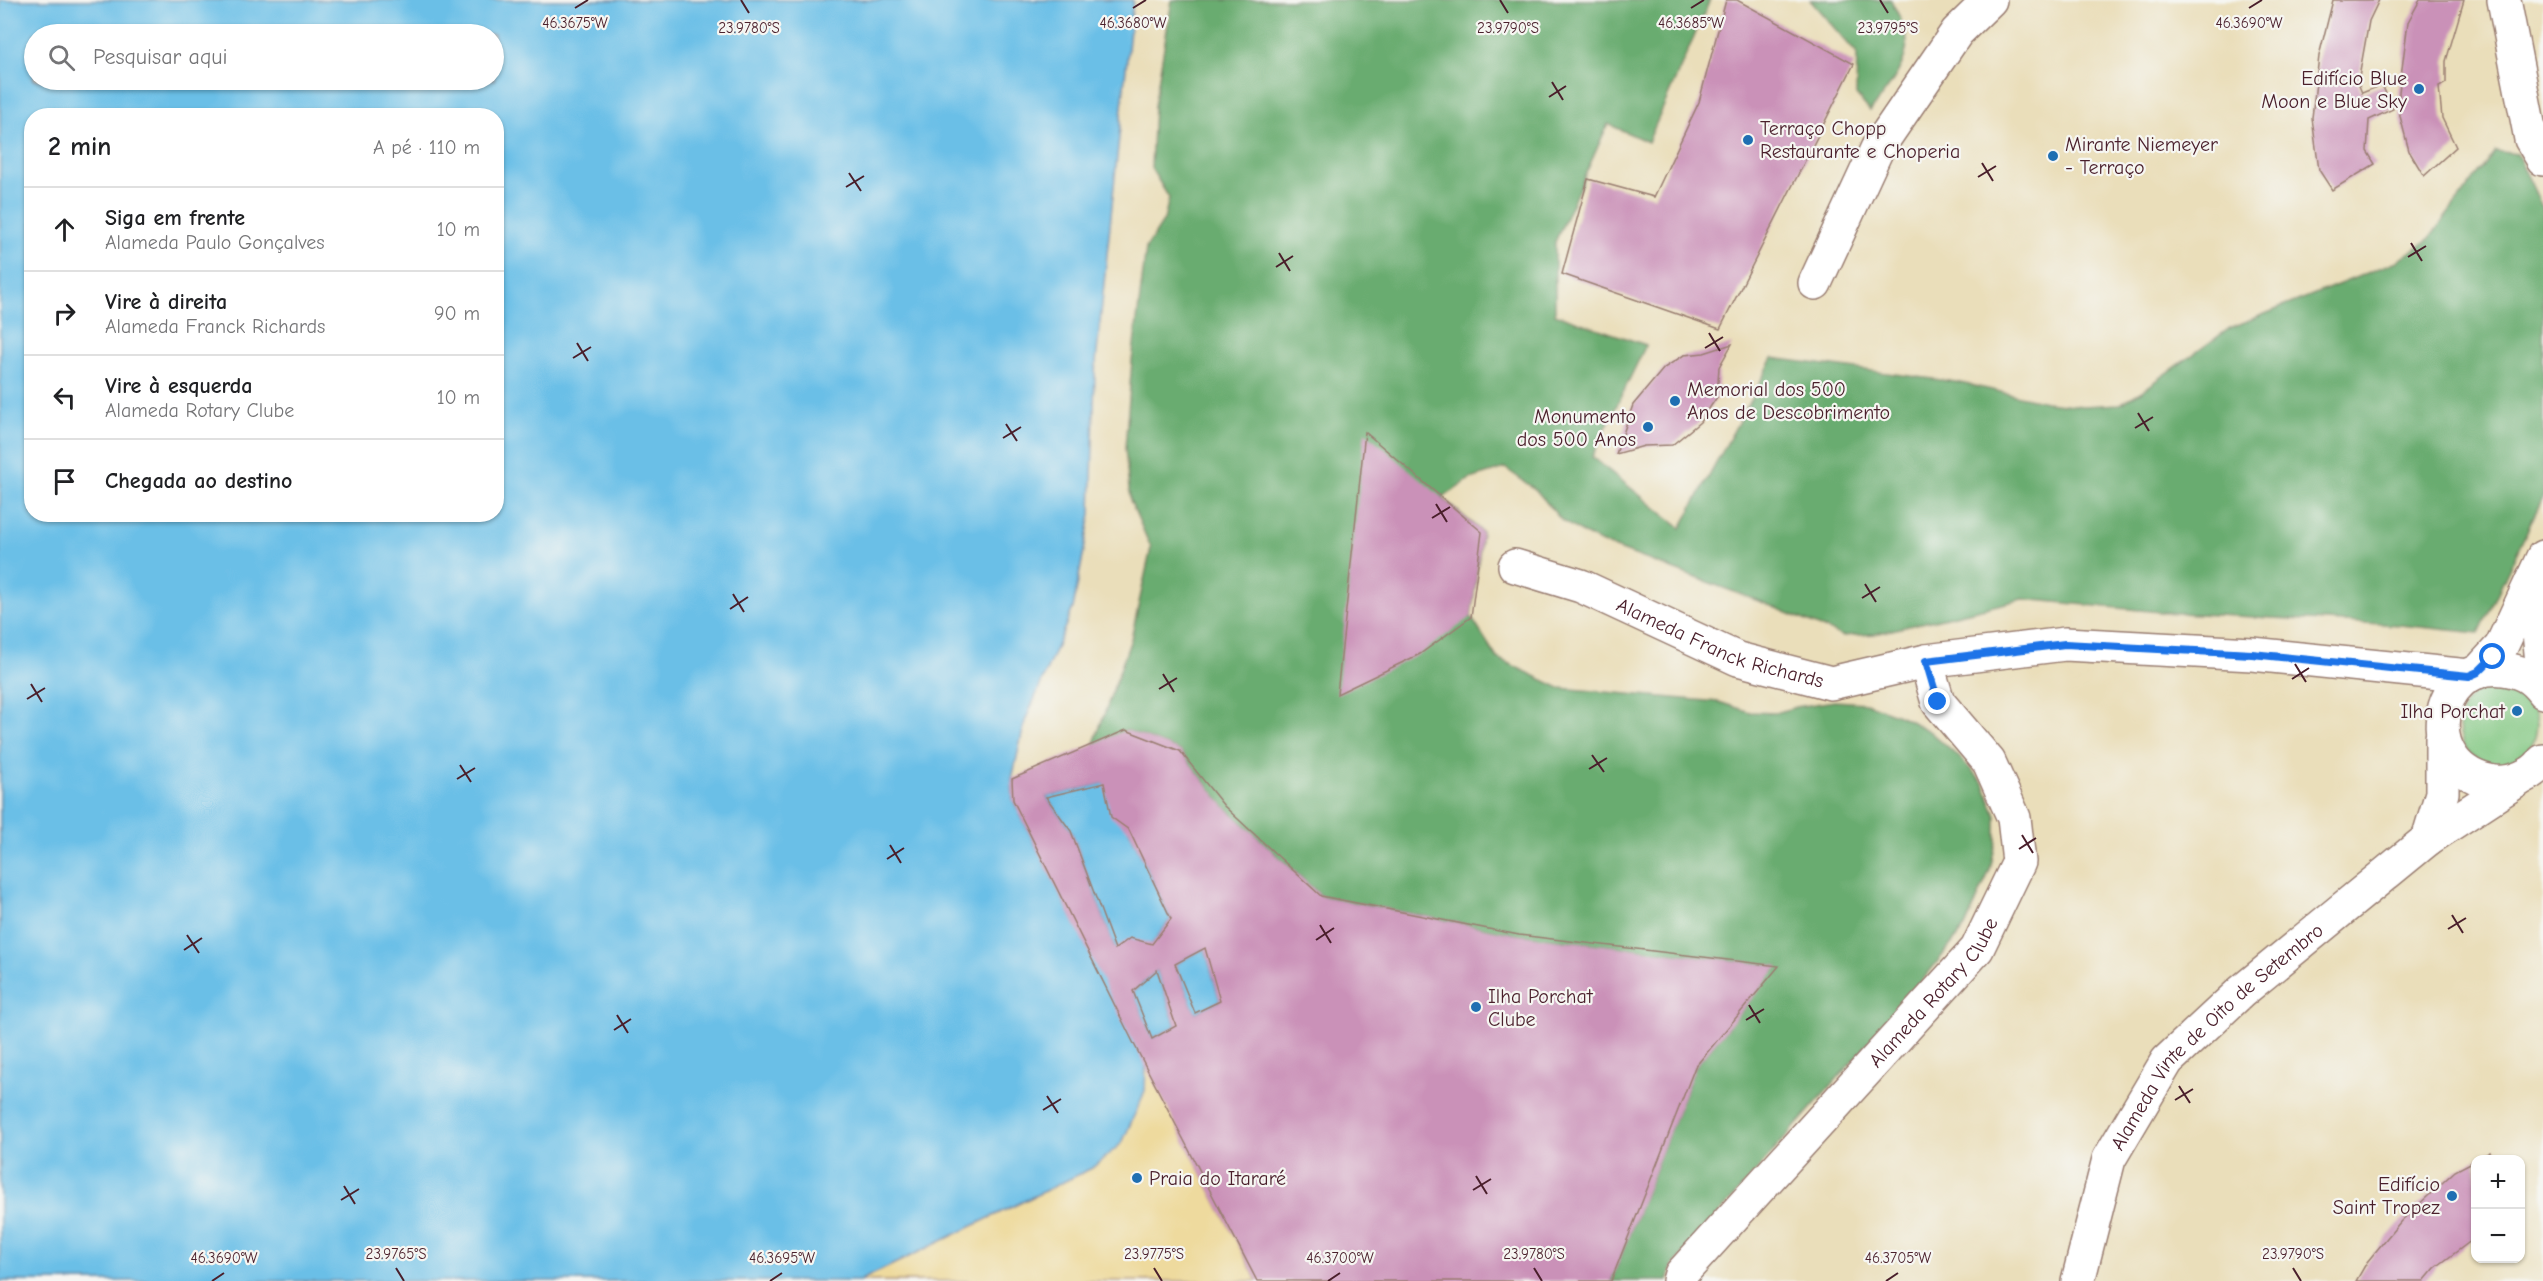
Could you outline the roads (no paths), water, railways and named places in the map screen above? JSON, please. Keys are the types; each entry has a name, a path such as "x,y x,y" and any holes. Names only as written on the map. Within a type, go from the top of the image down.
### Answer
{"street":[{"path":"1815,283 1877,149 1957,32 1990,0"},
{"path":"2504,0 2530,139 2543,159"},
{"path":"2428,839 2442,793 2441,729 2444,707 2456,687 2474,674 2501,647 2543,557"},
{"name":"Alameda Franck Richards","path":"1515,566 1581,586 1738,659 1831,682 1926,661 2065,644 2252,654 2474,674 2495,668 2517,671 2536,683 2543,692"},
{"path":"2543,569 2535,602 2543,673"},
{"name":"Alameda Rotary Clube","path":"1679,1281 1681,1274 1977,948 2019,862 2014,818 1989,762 1938,702 1926,661"},
{"path":"2441,729 2447,750 2460,769 2479,780 2502,783 2533,769"},
{"name":"Alameda Vinte de Oito de Setembro","path":"2078,1281 2109,1159 2167,1061 2241,992 2428,839 2533,769"}],"water":[{"path":"0,0 1133,0 1095,372 1091,514 1073,608 1025,721 1012,779 1013,800 1146,1065 1145,1091 1122,1143 1092,1168 859,1281 0,1281"},
{"path":"1104,783 1171,919 1152,944 1115,949 1071,831 1046,797"},
{"path":"1205,948 1220,1001 1195,1013 1175,964"},
{"path":"1157,970 1176,1026 1152,1039 1133,992"}],"place":[{"name":"Edifício Blue Moon e Blue Sky","path":"2419,89"},
{"name":"Terraço Chopp Restaurante e Choperia","path":"1748,140"},
{"name":"Mirante Niemeyer - Terraço","path":"2053,156"},
{"name":"Memorial dos 500 Anos de Descobrimento","path":"1675,401"},
{"name":"Monumento dos 500 Anos","path":"1648,427"},
{"name":"Ilha Porchat","path":"2517,711"},
{"name":"Ilha Porchat Clube","path":"1476,1007"},
{"name":"Praia do Itararé","path":"1137,1178"},
{"name":"Edifício Saint Tropez","path":"2452,1196"}]}
